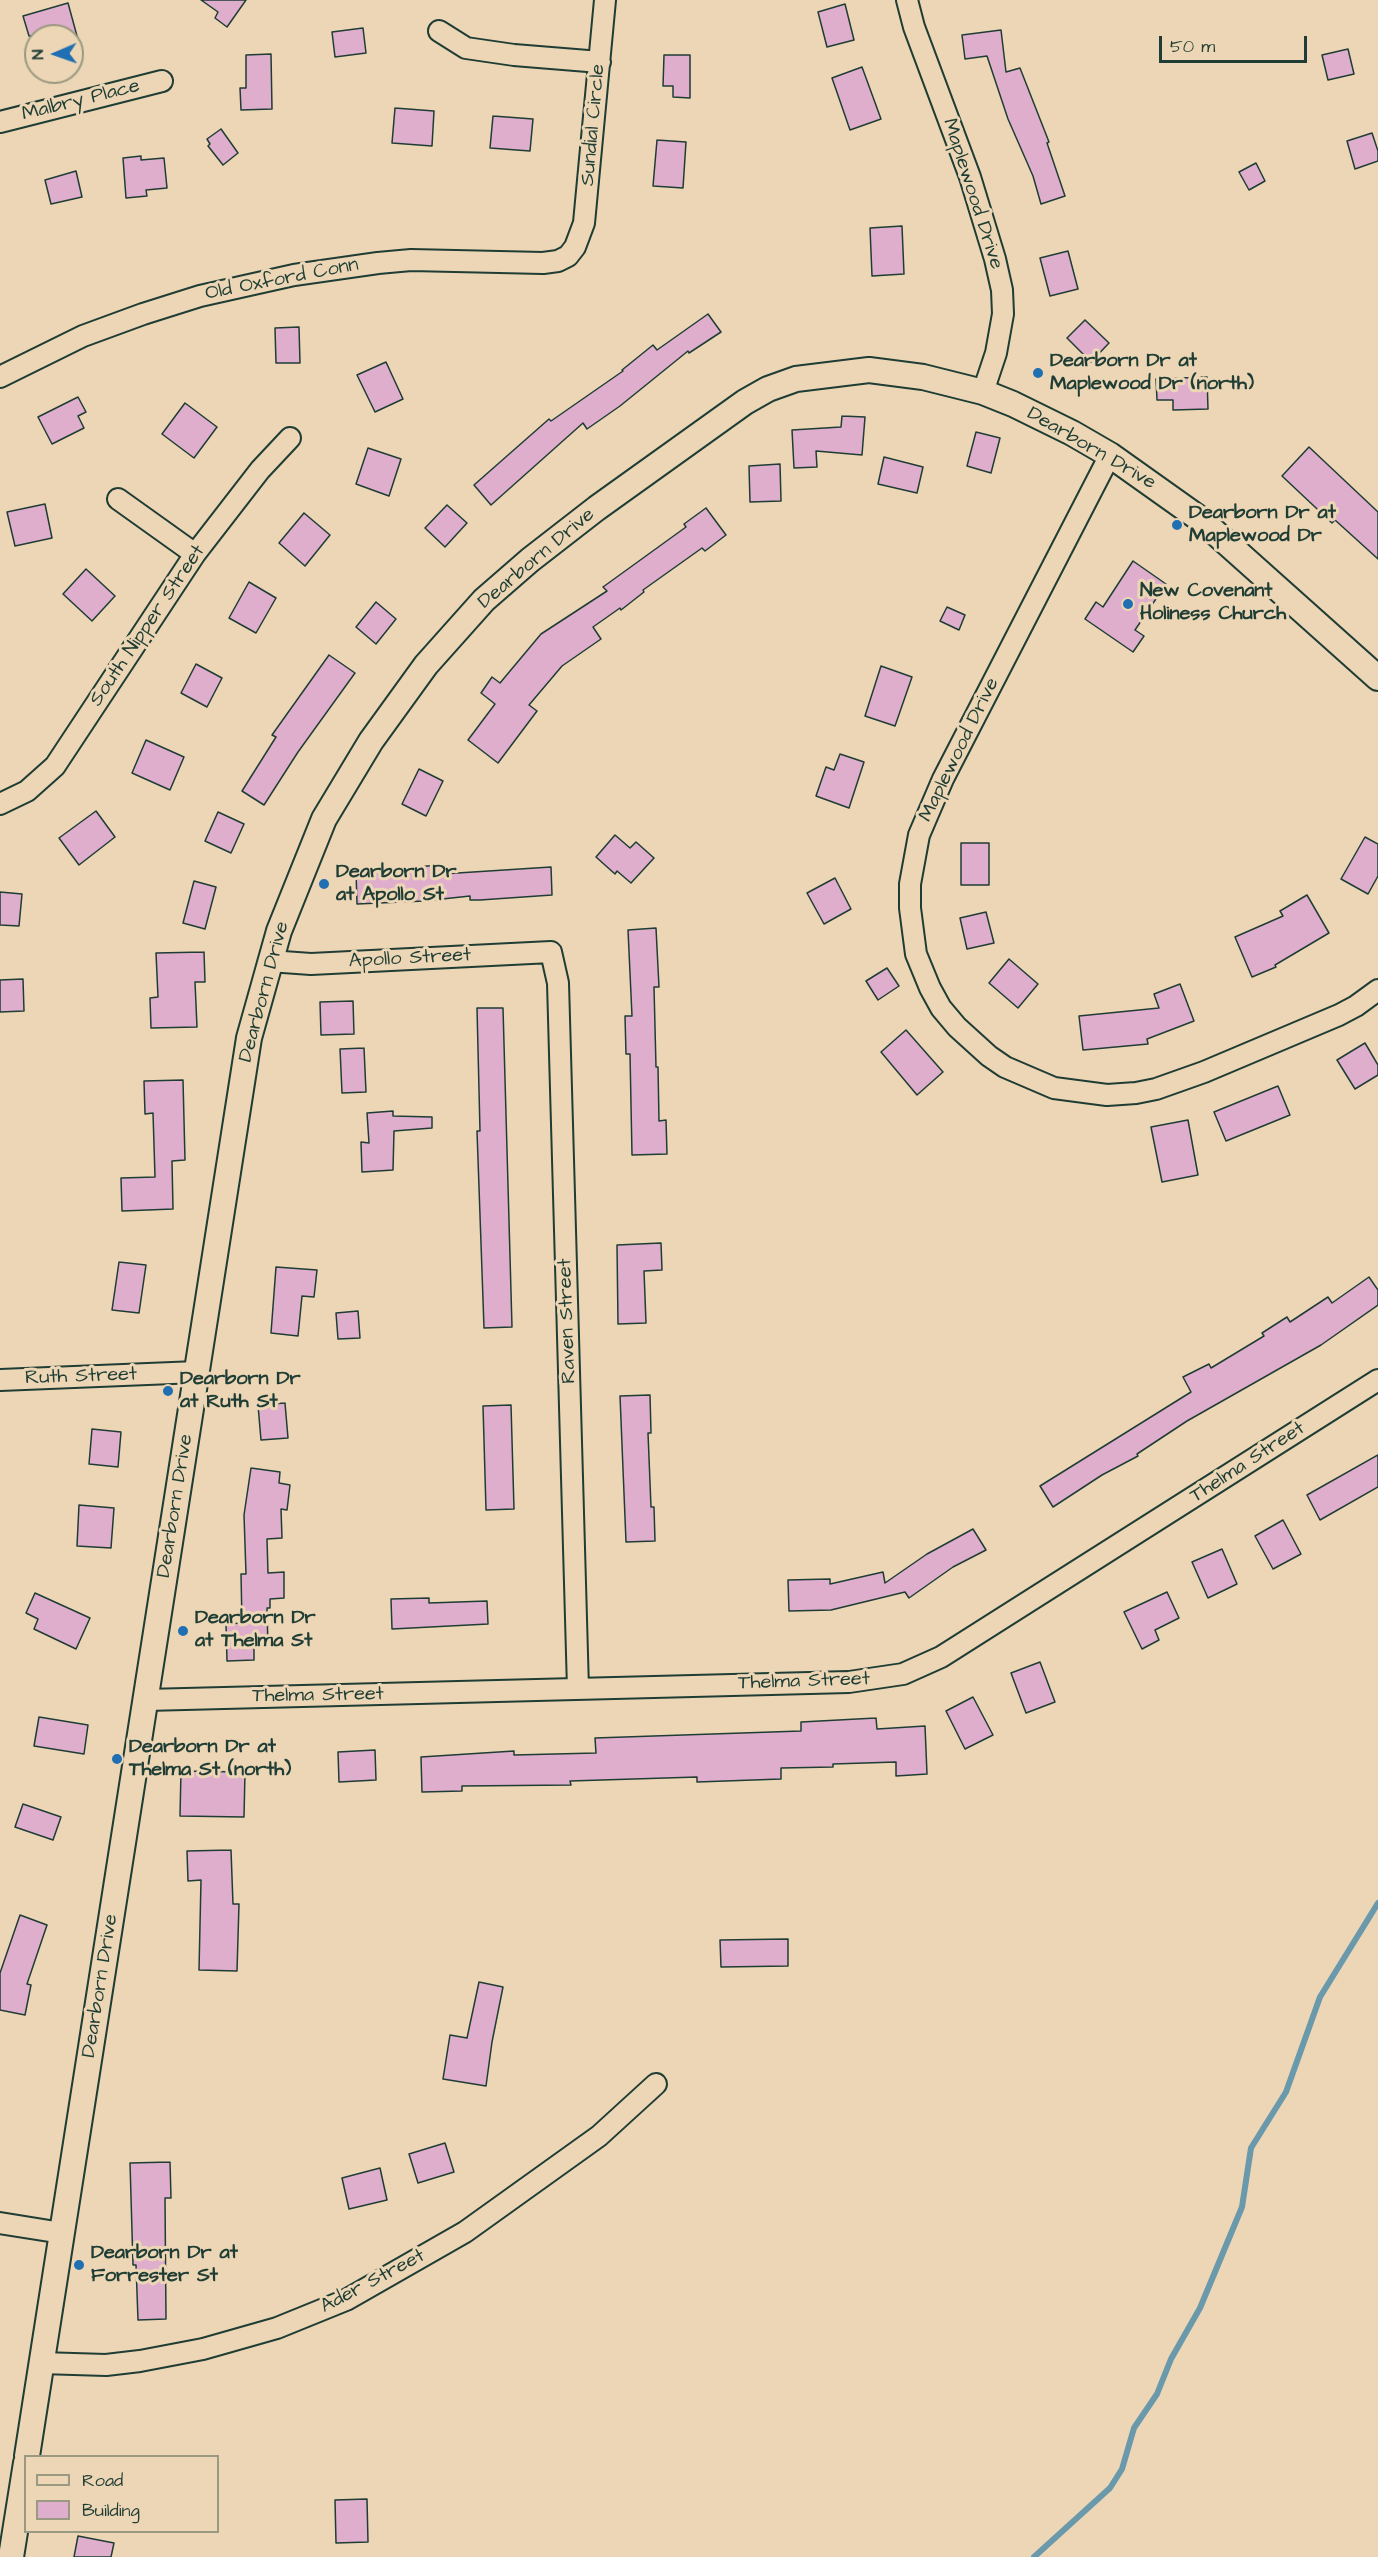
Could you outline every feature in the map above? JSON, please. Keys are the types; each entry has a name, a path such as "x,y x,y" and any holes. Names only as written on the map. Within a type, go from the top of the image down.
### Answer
{"street":[{"name":"Sundial Circle","path":"575,247 584,223 605,0"},
{"name":"Maplewood Drive","path":"907,0 914,27 970,177 1002,290 1003,314 996,352 983,392"},
{"path":"439,31 466,48 514,55 600,62"},
{"name":"Malbry Place","path":"0,122 162,81"},
{"name":"Old Oxford Conn","path":"0,377 83,336 200,296 294,275 378,262 411,260 543,263 558,261 568,256 575,247"},
{"name":"Dearborn Drive","path":"27,2455 247,1049 269,961 324,819 371,741 426,665 484,600 530,560 745,402 768,389 796,379 869,370 923,377 983,392 1072,433 1110,455 1200,519 1378,678"},
{"name":"South Nipper Street","path":"0,804 27,791 55,766 195,554 260,470 290,438"},
{"name":"Maplewood Drive","path":"1110,455 943,778 919,835 910,884 912,934 916,954 930,988 941,1008 957,1027 1005,1067 1054,1088 1107,1095 1156,1089 1204,1072 1340,1015 1378,990"},
{"path":"118,499 195,554"},
{"name":"Apollo Street","path":"269,961 311,964 551,952"},
{"name":"Raven Street","path":"551,952 558,983 578,1689"},
{"name":"Ruth Street","path":"0,1380 197,1372"},
{"name":"Thelma Street","path":"146,1700 849,1682 903,1674 941,1657 1378,1380"},
{"name":"Ader Street","path":"41,2363 106,2365 203,2349 277,2328 346,2300 465,2232 599,2136 656,2084"},
{"path":"0,2223 62,2233"},
{"path":"11,2557 24,2476"}],"building":[{"path":"201,0 246,0 227,27 215,18 218,12"},
{"path":"68,3 74,24 25,24 23,16"},
{"path":"845,4 854,40 827,47 818,12"},
{"path":"363,28 366,53 335,57 332,32"},
{"path":"1001,30 1006,72 1020,68 1049,142 1047,143 1065,196 1041,204 1033,176 1008,119 987,56 965,59 962,35"},
{"path":"1348,49 1354,74 1328,80 1322,55"},
{"path":"271,54 272,109 241,110 240,88 246,88 246,55"},
{"path":"664,55 690,55 690,98 673,97 673,86 663,86"},
{"path":"862,67 881,119 850,130 832,78"},
{"path":"395,108 434,111 432,146 392,143"},
{"path":"493,116 533,119 530,151 490,148"},
{"path":"221,129 238,153 223,165 208,146 210,144 207,139"},
{"path":"1372,133 1378,151 1378,161 1355,169 1347,141"},
{"path":"657,140 686,142 683,188 653,186"},
{"path":"141,156 141,160 164,158 167,188 146,190 147,196 126,198 123,158"},
{"path":"1256,163 1265,181 1249,190 1239,172"},
{"path":"76,171 82,197 51,204 45,180"},
{"path":"902,226 904,274 872,276 870,228"},
{"path":"1068,251 1078,289 1050,296 1040,258"},
{"path":"708,314 721,332 689,353 688,351 620,406 587,429 583,423 491,505 474,485 549,419 551,421 623,371 653,345 657,350"},
{"path":"1085,320 1109,343 1091,362 1067,338"},
{"path":"299,327 300,363 276,363 275,328"},
{"path":"386,362 403,399 375,412 357,375"},
{"path":"1207,377 1208,409 1173,410 1173,400 1157,400 1156,379"},
{"path":"78,397 86,412 78,416 84,428 52,444 38,417"},
{"path":"185,403 217,427 194,458 162,434"},
{"path":"842,416 865,417 862,455 816,451 817,467 794,468 792,430 841,427"},
{"path":"976,432 1000,438 991,473 967,466"},
{"path":"1309,447 1378,512 1378,559 1335,520 1332,523 1282,476"},
{"path":"368,448 401,459 389,496 356,484"},
{"path":"884,457 923,467 917,493 878,484"},
{"path":"780,464 781,501 750,502 749,466"},
{"path":"45,504 52,538 15,546 7,512"},
{"path":"447,505 467,523 445,547 425,528"},
{"path":"706,508 726,535 705,551 702,548 643,590 644,592 621,610 620,608 593,627 601,639 562,666 529,705 537,711 498,763 468,740 495,704 481,693 492,677 500,683 541,634 607,591 603,587 686,527 684,524"},
{"path":"304,513 330,535 305,566 279,543"},
{"name":"New Covenant Holiness Church","path":"1133,561 1166,584 1135,630 1144,636 1133,652 1085,619 1096,602 1103,607"},
{"path":"86,569 115,596 92,621 63,594"},
{"path":"249,582 276,598 256,633 229,618"},
{"path":"376,602 396,619 376,644 356,627"},
{"path":"947,607 965,615 959,630 940,621"},
{"path":"329,655 355,673 298,752 264,805 242,791 276,737 272,735"},
{"path":"196,664 222,678 207,707 181,693"},
{"path":"881,666 912,677 895,726 865,716"},
{"path":"146,740 184,757 170,790 132,773"},
{"path":"840,754 864,762 849,808 816,796 826,767 834,770"},
{"path":"419,769 443,781 426,816 402,804"},
{"path":"96,811 115,837 79,865 59,838"},
{"path":"218,812 244,824 231,853 205,841"},
{"path":"615,835 630,848 636,842 654,858 631,883 617,871 615,874 596,857"},
{"path":"1365,837 1378,844 1378,876 1368,894 1341,879"},
{"path":"961,843 989,843 989,885 961,885"},
{"path":"442,865 442,874 551,867 552,895 480,900 470,900 470,896 357,904 356,871"},
{"path":"835,878 851,909 824,924 807,893"},
{"path":"194,881 216,887 205,929 183,923"},
{"path":"0,892 22,894 19,926 0,925"},
{"path":"1307,895 1329,933 1275,965 1276,967 1252,977 1235,937 1283,916 1280,911"},
{"path":"986,912 994,943 967,949 960,918"},
{"path":"656,928 659,987 654,987 656,1067 658,1067 659,1121 666,1120 667,1154 632,1155 630,1054 626,1054 625,1016 632,1016 628,930"},
{"path":"204,952 205,982 195,982 197,1027 151,1028 150,998 158,997 156,953"},
{"path":"1009,959 1038,984 1018,1008 989,983"},
{"path":"887,968 899,986 878,1000 866,981"},
{"path":"23,979 24,1011 0,1012 0,980"},
{"path":"1180,984 1194,1021 1147,1039 1148,1044 1083,1050 1079,1016 1159,1008 1154,994"},
{"path":"353,1001 354,1034 321,1035 320,1002"},
{"path":"477,1008 503,1008 512,1327 484,1328 477,1131 480,1131"},
{"path":"906,1030 943,1072 917,1095 881,1052"},
{"path":"1365,1043 1378,1065 1378,1075 1355,1089 1337,1060"},
{"path":"364,1048 366,1092 342,1093 340,1049"},
{"path":"183,1080 185,1160 172,1161 173,1209 122,1211 121,1178 155,1177 153,1113 145,1114 144,1081"},
{"path":"1278,1086 1290,1115 1226,1141 1214,1112"},
{"path":"393,1111 393,1116 432,1117 432,1128 394,1131 393,1170 362,1172 361,1142 369,1143 367,1113"},
{"path":"1188,1120 1198,1175 1162,1182 1151,1127"},
{"path":"661,1243 662,1270 644,1271 646,1323 618,1324 617,1245"},
{"path":"119,1262 146,1265 139,1313 112,1310"},
{"path":"276,1267 317,1270 314,1297 302,1296 298,1336 271,1333"},
{"path":"1369,1277 1378,1290 1378,1305 1321,1345 1187,1421 1137,1454 1138,1456 1102,1475 1053,1507 1040,1486 1191,1392 1183,1377 1209,1364 1211,1368 1264,1336 1262,1333 1287,1317 1290,1322 1328,1297 1332,1303"},
{"path":"358,1311 360,1338 338,1339 336,1313"},
{"path":"650,1395 651,1433 648,1433 655,1541 626,1542 620,1396"},
{"path":"285,1403 288,1438 261,1440 258,1405"},
{"path":"511,1405 514,1509 486,1510 483,1406"},
{"path":"92,1429 121,1432 118,1467 89,1464"},
{"path":"1378,1455 1378,1487 1320,1520 1307,1495"},
{"path":"251,1468 280,1472 279,1483 290,1485 287,1510 281,1509 282,1538 267,1539 268,1573 284,1572 284,1598 270,1599 270,1608 267,1608 268,1647 254,1647 254,1660 227,1661 226,1624 242,1623 241,1574 246,1574 244,1515"},
{"path":"79,1505 114,1508 111,1548 77,1546"},
{"path":"1283,1520 1301,1554 1273,1569 1255,1536"},
{"path":"973,1529 986,1550 953,1567 909,1598 905,1592 831,1610 789,1611 788,1580 830,1579 830,1584 883,1572 885,1583 927,1554"},
{"path":"1222,1549 1237,1584 1208,1598 1192,1562"},
{"path":"1167,1592 1179,1618 1155,1630 1159,1640 1142,1649 1124,1612"},
{"path":"35,1593 90,1618 76,1649 34,1629 38,1619 26,1613"},
{"path":"429,1598 429,1603 487,1601 488,1624 392,1629 391,1599"},
{"path":"1040,1662 1055,1702 1026,1713 1011,1673"},
{"path":"973,1697 993,1735 965,1749 946,1711"},
{"path":"39,1717 88,1725 84,1754 34,1746"},
{"path":"876,1718 877,1729 925,1726 927,1774 896,1776 896,1762 833,1764 833,1767 781,1768 781,1779 697,1782 697,1777 570,1781 571,1785 462,1786 462,1791 422,1792 421,1757 514,1751 514,1755 596,1753 595,1738 801,1731 801,1722"},
{"path":"375,1750 376,1780 339,1782 338,1752"},
{"path":"181,1771 245,1772 244,1817 180,1816"},
{"path":"23,1804 61,1817 53,1840 15,1827"},
{"path":"231,1850 233,1904 239,1904 237,1971 199,1970 201,1880 188,1881 187,1851"},
{"path":"20,1915 47,1925 27,1984 31,1985 25,2015 0,2010 0,1973"},
{"path":"788,1939 788,1966 721,1967 720,1940"},
{"path":"479,1982 503,1987 486,2086 443,2079 450,2035 467,2038"},
{"path":"445,2143 454,2172 418,2183 409,2154"},
{"path":"170,2162 171,2198 165,2198 166,2319 138,2320 136,2265 133,2265 130,2163"},
{"path":"380,2168 387,2200 349,2209 342,2178"},
{"path":"367,2499 368,2542 336,2543 335,2500"},
{"path":"78,2536 114,2543 111,2557 74,2557"}],"waterway":[{"path":"1034,2557 1110,2488 1122,2469 1134,2428 1157,2394 1171,2359 1200,2308 1242,2207 1251,2148 1286,2092 1320,1997 1378,1903"}],"place":[{"name":"Dearborn Dr at Maplewood Dr (north)","path":"1038,373"},
{"name":"Dearborn Dr at Maplewood Dr","path":"1177,525"},
{"name":"New Covenant Holiness Church","path":"1128,604"},
{"name":"Dearborn Dr at Apollo St","path":"324,884"},
{"name":"Dearborn Dr at Ruth St","path":"168,1391"},
{"name":"Dearborn Dr at Thelma St","path":"183,1631"},
{"name":"Dearborn Dr at Thelma St (north)","path":"117,1759"},
{"name":"Dearborn Dr at Forrester St","path":"79,2265"}]}
